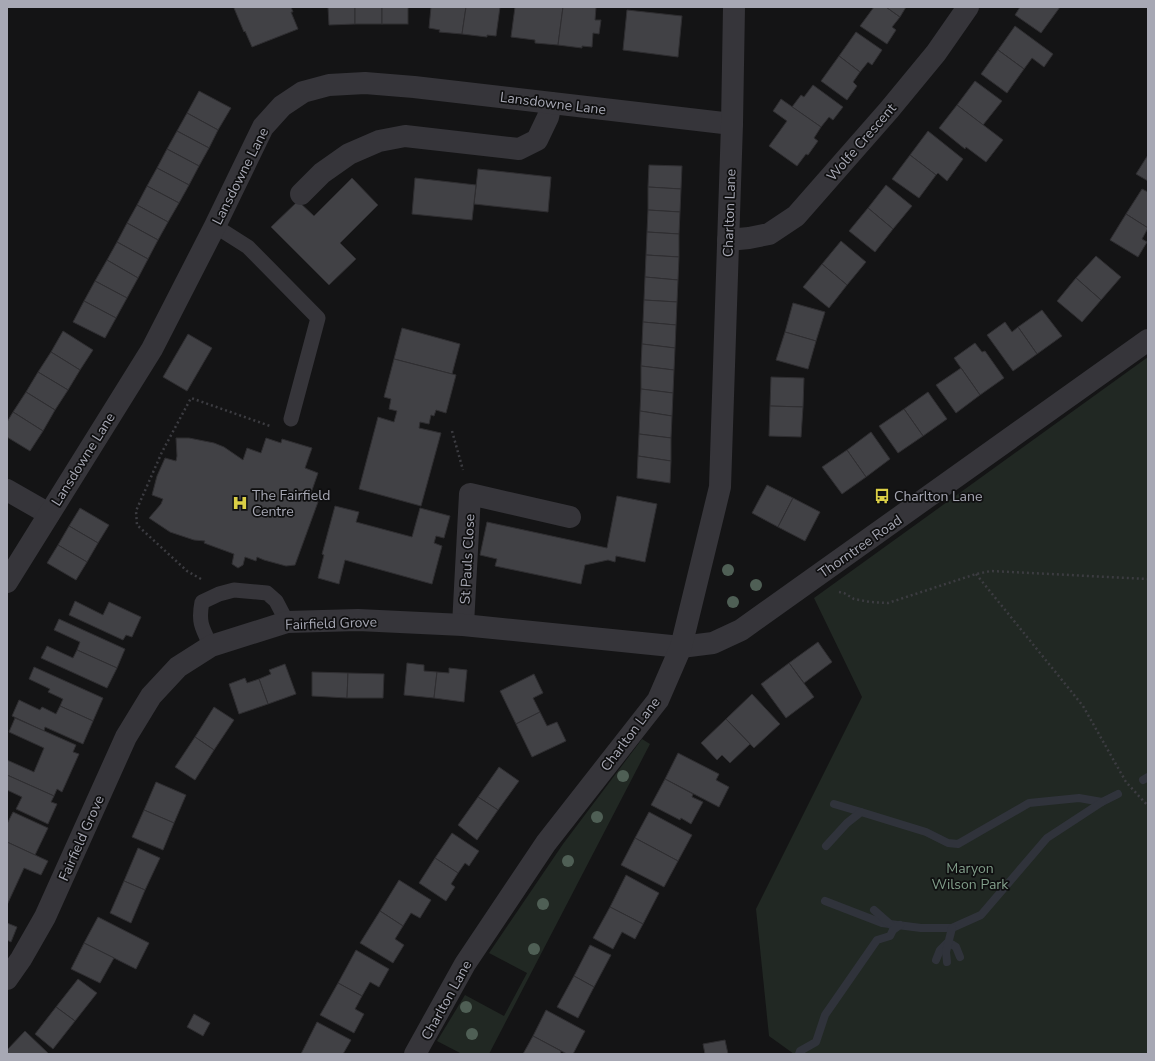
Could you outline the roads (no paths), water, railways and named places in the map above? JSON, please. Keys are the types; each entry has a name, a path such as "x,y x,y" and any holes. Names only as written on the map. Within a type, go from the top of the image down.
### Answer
{"street":[{"name":"Charlton Lane","path":"415,1054 465,964 546,843 658,700 681,647 720,487 732,124 734,7"},
{"name":"Wolfe Crescent","path":"728,240 768,234 796,216 894,104 936,53 968,7"},
{"name":"Lansdowne Lane","path":"7,582 152,350 263,127 282,106 303,92 329,85 365,83 414,87 732,124"},
{"path":"301,194 322,173 349,154 379,141 405,136 519,149 537,140 548,117 551,103"},
{"name":"Thorntree Road","path":"681,647 713,643 741,630 1148,340"},
{"path":"7,490 49,514"},
{"name":"St Pauls Close","path":"464,625 470,494 570,516"},
{"name":"Fairfield Grove","path":"7,979 21,960 45,917 126,737 151,696 178,667 211,646 287,622 358,620 464,625 681,647"}],"lane":[{"path":"214,226 248,247 318,318 291,419"},
{"path":"211,646 202,626 200,614 202,602 219,594 234,590 267,593 276,601 287,622"}],"waterway":[{"path":"1143,780 1148,777"},
{"path":"826,846 847,823 861,812 926,832 948,843 958,844 1029,803 1079,798 1102,802 1118,794"},
{"path":"825,901 882,923 921,928 952,928 981,915 1047,838 1102,802"},
{"path":"834,804 861,812"},
{"path":"874,910 891,925"},
{"path":"799,1054 800,1051 816,1042 825,1015 877,940 890,936 893,930 900,925"},
{"path":"947,962 946,952 952,928"},
{"path":"936,960 940,950 948,942 956,947 960,957"}],"place":[{"name":"Charlton Lane","path":"882,496"},
{"name":"The Fairfield Centre","path":"240,503"}],"park label":[{"name":"Maryon Wilson Park","path":"970,876"}]}
